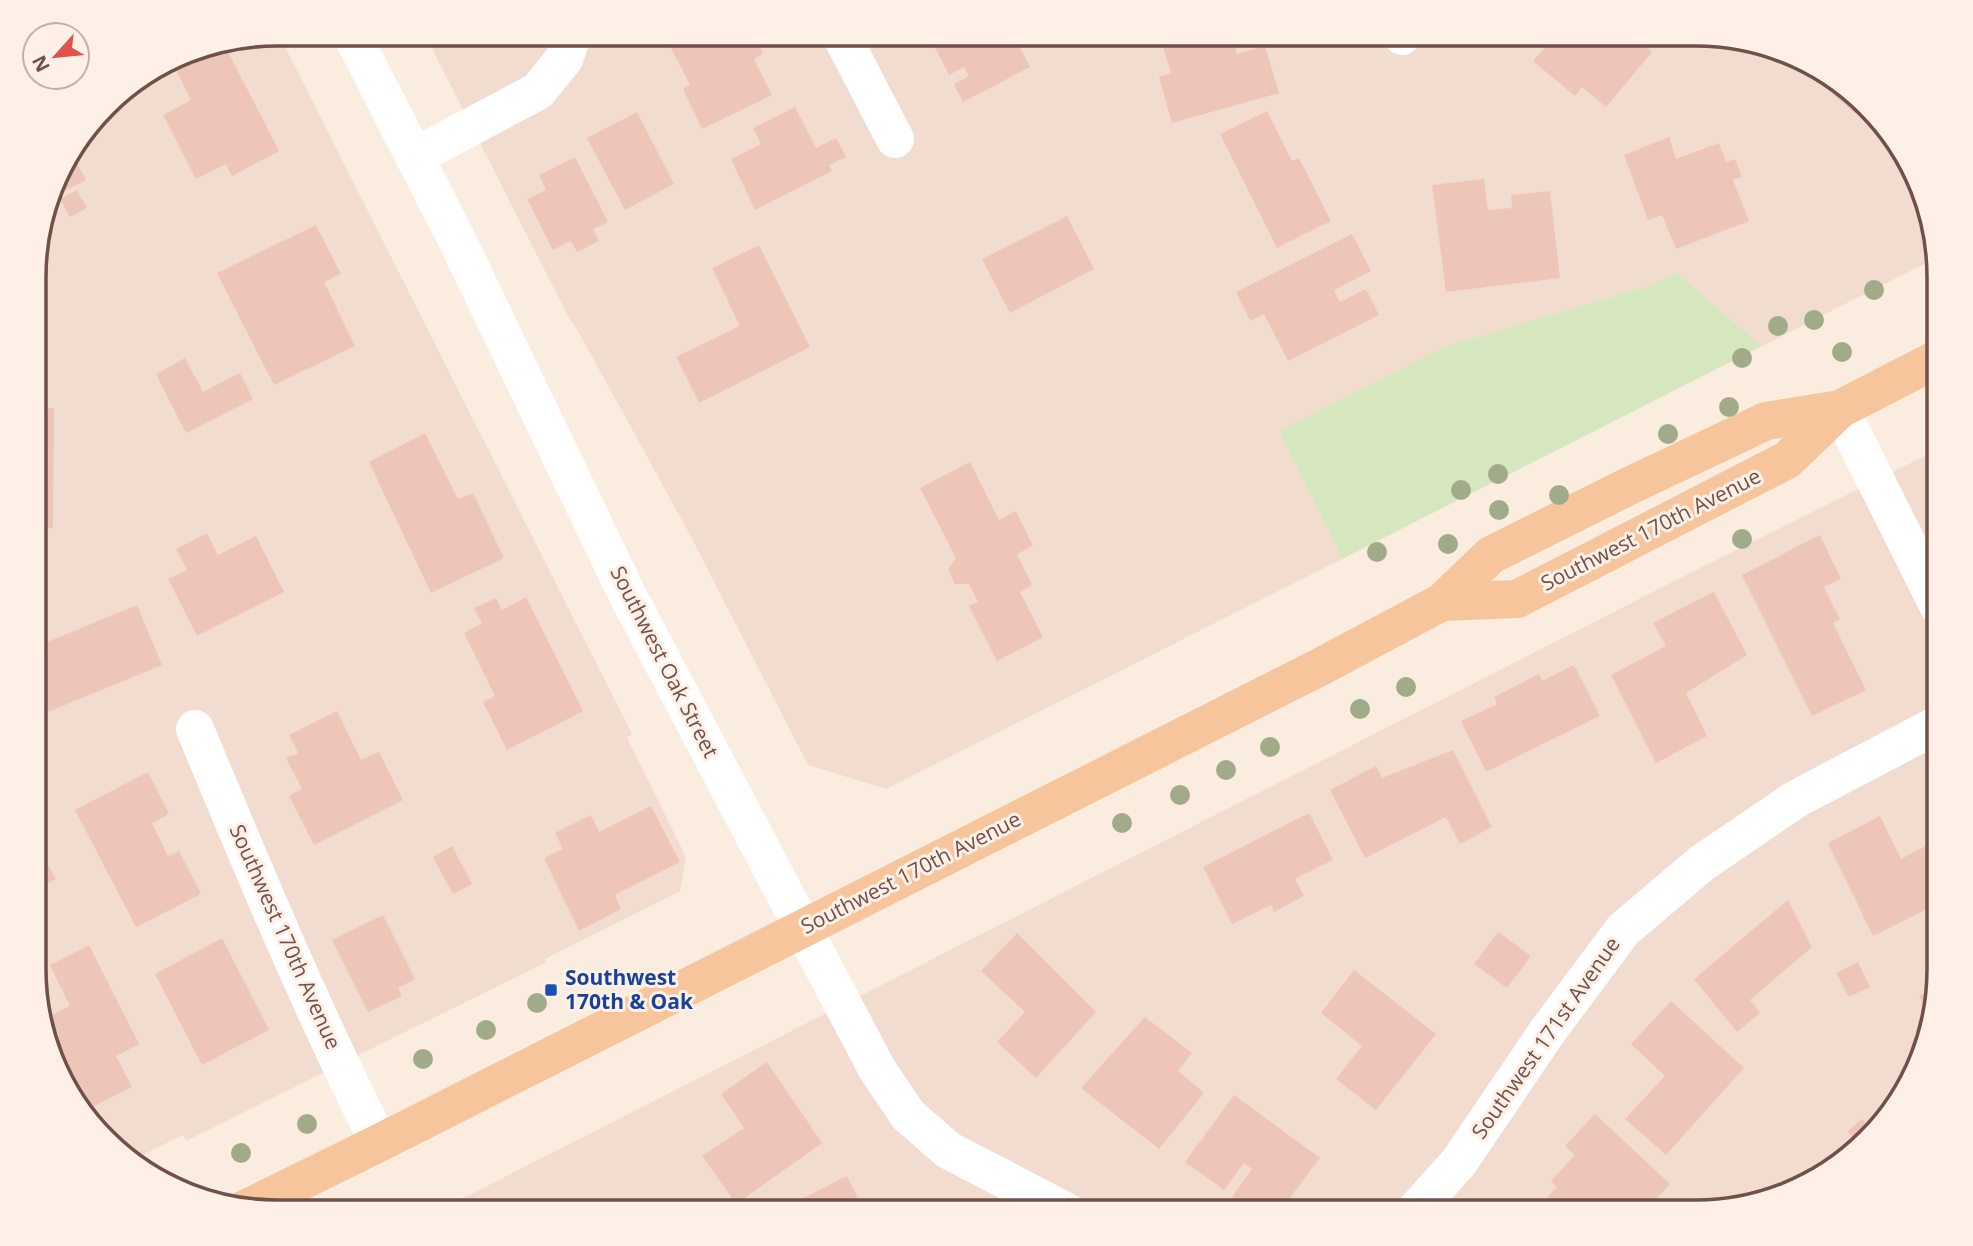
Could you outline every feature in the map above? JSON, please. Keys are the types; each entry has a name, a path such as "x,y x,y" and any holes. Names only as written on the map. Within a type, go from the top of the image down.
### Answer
{"main road":[{"name":"Southwest 170th Avenue","path":"1442,603 1517,599 1787,460 1840,409 1927,364"},
{"name":"Southwest 170th Avenue","path":"264,1200 803,929 914,870 1442,603 1491,555 1766,421 1840,409"}],"street":[{"name":"Southwest Oak Street","path":"358,46 502,331 627,594 877,1069 908,1115 948,1150 1044,1200"},
{"path":"414,157 538,91 564,59 568,46"},
{"path":"847,46 895,139"},
{"path":"1840,409 1927,583"},
{"name":"Southwest 170th Avenue","path":"195,729 256,878 379,1143"},
{"name":"Southwest 171st Avenue","path":"1425,1200 1459,1162 1547,1032 1623,930 1702,863 1796,799 1927,730"}],"shaded area":[{"path":"285,46 632,734 627,738 686,857 680,891 545,959 546,962 186,1141 183,1135 140,1156 113,1133 76,1085 53,1029 47,1000 47,246 53,217 69,174 93,136 124,103 148,84 188,63 246,47"},
{"path":"431,46 1727,47 1756,53 1799,69 1825,84 1870,124 1889,148 1910,188 1920,217 1927,261 1762,346 1676,272 1651,285 1443,347 1278,431 1342,559 886,789 808,765 689,533 571,322"},
{"path":"1927,455 1927,985 1923,1015 1904,1072 1889,1098 1860,1133 1812,1170 1756,1193 1712,1200 460,1200"}],"green space":[{"path":"1676,272 1762,346 1342,559 1278,431 1443,347 1651,285"}],"building":[{"path":"670,46 760,46 763,54 754,59 772,95 702,129 683,89 690,85"},
{"path":"934,46 1020,46 1030,67 963,102 954,84 969,76 964,67 949,75"},
{"path":"1163,46 1235,46 1237,54 1265,46 1279,93 1172,123 1159,77 1171,73"},
{"path":"1547,46 1645,46 1652,52 1606,107 1582,87 1575,96 1533,61"},
{"path":"227,51 279,151 232,176 226,164 196,179 163,115 191,100 176,69"},
{"path":"1813,77 1849,103 1858,112 1856,114"},
{"path":"795,107 816,148 836,138 846,157 829,165 832,171 755,210 731,159 761,144 753,128"},
{"path":"1267,111 1292,161 1299,158 1331,221 1277,248 1220,134"},
{"path":"637,112 674,184 625,210 587,138"},
{"path":"1669,137 1676,159 1719,143 1726,162 1735,159 1742,177 1733,180 1749,221 1676,249 1662,215 1648,220 1624,155"},
{"path":"575,157 608,222 593,229 599,241 577,252 571,241 553,250 527,199 546,190 539,175"},
{"path":"76,162 86,180 61,193"},
{"path":"1484,179 1488,210 1512,208 1511,195 1550,191 1560,278 1446,292 1432,185"},
{"path":"77,190 87,208 70,217 60,199"},
{"path":"1067,216 1094,269 1010,313 982,259"},
{"path":"316,225 341,274 324,282 355,346 274,385 217,273"},
{"path":"1352,234 1371,271 1334,290 1340,302 1366,289 1379,315 1288,361 1264,314 1250,321 1236,292"},
{"path":"759,245 810,347 699,403 676,357 740,326 712,268"},
{"path":"185,358 203,392 240,373 253,399 186,433 156,374"},
{"path":"46,408 54,408 53,528 46,528"},
{"path":"425,433 458,499 473,493 504,558 431,593 369,462"},
{"path":"970,462 999,520 1016,511 1033,546 1017,554 1032,585 1020,592 1043,637 997,661 969,606 978,602 969,584 955,584 948,569 956,558 920,488"},
{"path":"207,533 218,555 256,536 284,592 197,636 168,579 187,570 176,549"},
{"path":"1820,535 1841,579 1824,587 1840,619 1833,623 1866,690 1812,716 1742,575"},
{"path":"1714,592 1747,655 1686,693 1707,736 1656,763 1611,675 1666,646 1653,623"},
{"path":"526,597 583,711 507,750 483,702 495,696 464,633 482,623 474,608 496,598 502,610"},
{"path":"137,605 162,665 48,712 46,642"},
{"path":"1574,665 1600,716 1486,772 1461,721 1497,704 1494,697 1539,674 1542,681"},
{"path":"337,711 361,760 379,752 403,800 314,845 289,796 302,789 286,758 298,753 289,735"},
{"path":"1453,750 1492,827 1460,844 1446,817 1365,858 1330,790 1376,766 1382,778"},
{"path":"148,772 169,814 152,823 168,856 179,851 201,894 136,927 75,810"},
{"path":"651,806 680,862 615,895 621,909 579,931 544,858 563,849 555,833 591,815 599,832"},
{"path":"1309,813 1333,860 1295,879 1304,896 1274,912 1271,905 1232,924 1203,867"},
{"path":"1880,816 1901,859 1927,845 1927,909 1873,936 1828,843"},
{"path":"452,846 472,884 453,894 433,857"},
{"path":"46,862 56,879 46,884"},
{"path":"1788,900 1812,947 1750,1000 1760,1013 1737,1032 1694,979"},
{"path":"383,915 415,979 398,988 402,996 368,1012 332,940"},
{"path":"1498,932 1531,956 1507,988 1474,964"},
{"path":"1017,933 1096,1012 1036,1078 997,1042 1025,1012 981,971"},
{"path":"222,938 269,1030 202,1065 155,974"},
{"path":"89,945 139,1044 116,1056 132,1087 91,1107 76,1085 53,1029 50,1016 70,1006 50,965"},
{"path":"1858,962 1870,987 1849,997 1836,973"},
{"path":"1354,970 1436,1034 1376,1110 1336,1079 1362,1046 1321,1013"},
{"path":"1926,992 1924,1006 1919,996"},
{"path":"1671,1001 1744,1068 1666,1155 1625,1119 1665,1076 1631,1044"},
{"path":"1145,1017 1192,1053 1178,1071 1204,1093 1159,1149 1081,1088"},
{"path":"767,1062 822,1143 742,1200 733,1200 702,1156 744,1128 721,1094"},
{"path":"1234,1095 1320,1158 1288,1200 1236,1200 1232,1197 1252,1169 1244,1163 1224,1190 1185,1162"},
{"path":"1595,1114 1670,1184 1655,1200 1545,1200 1557,1187 1551,1181 1575,1155 1565,1146"},
{"path":"1862,1119 1867,1125 1853,1139 1848,1131"},
{"path":"847,1176 859,1200 800,1200"}],"place":[{"name":"Southwest 170th & Oak","path":"551,990"}]}
